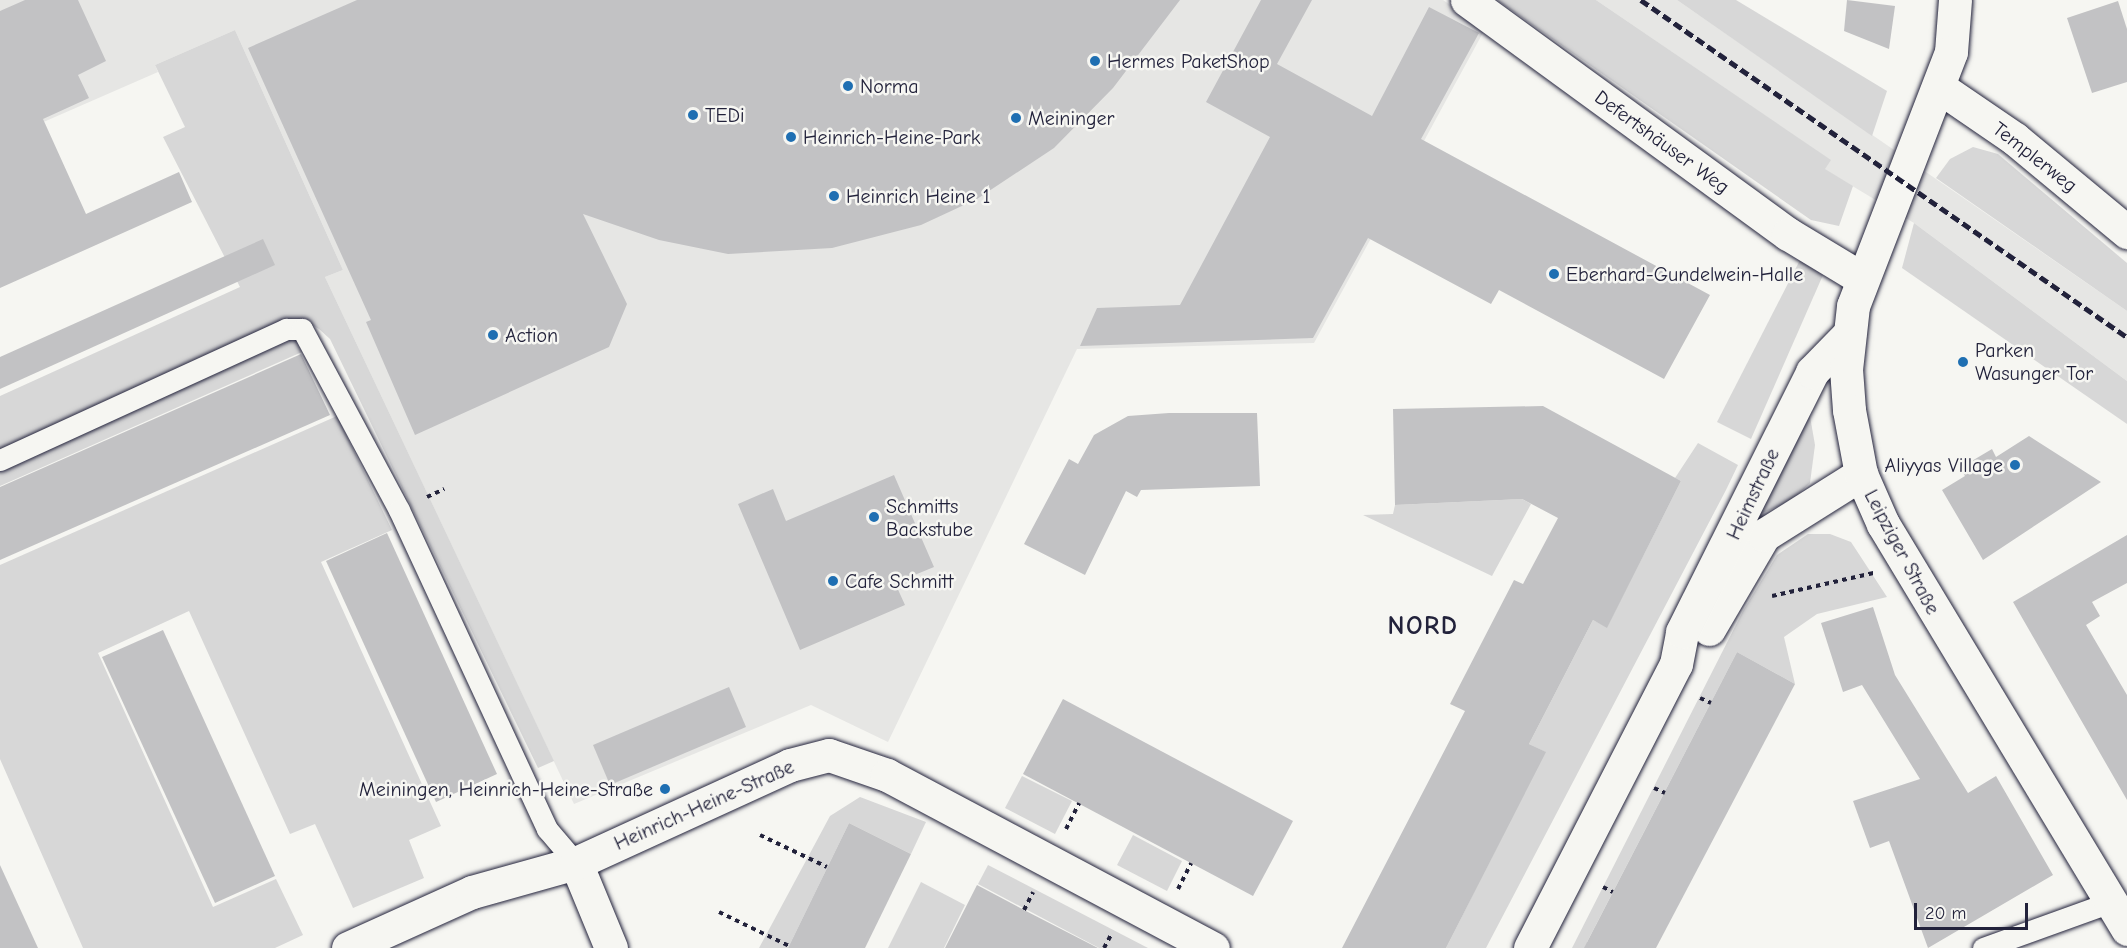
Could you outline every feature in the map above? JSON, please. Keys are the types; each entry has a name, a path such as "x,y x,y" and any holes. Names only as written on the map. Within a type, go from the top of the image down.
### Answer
{"street":[{"name":"Defertshäuser Weg","path":"1467,0 1788,234 1861,278"},
{"name":"Leipziger Straße","path":"1955,0 1955,33 1939,87 1861,278 1849,334 1849,410 1861,474 1898,549 2119,916"},
{"name":"Templerweg","path":"1939,87 2015,139 2127,232"},
{"name":"Heimstraße","path":"1530,948 1676,664 1683,632 1812,372 1849,334"},
{"name":"Heimstraße","path":"1676,664 1701,643 1764,535 1861,474"},
{"name":"Heinrich-Heine-Straße","path":"348,948 472,892 576,863 790,765 829,755 887,775 1213,948"},
{"path":"576,863 611,948"}],"lane":[{"path":"0,460 286,329 302,329 399,510 547,829 576,863"},
{"path":"1983,948 2119,916"}],"path":[{"path":"1761,594 1874,573 1880,570 1875,561 1898,549"},
{"path":"760,835 827,867"},
{"path":"719,912 789,946"}],"shaded area":[{"path":"0,0 1443,0 1485,29 1314,343 1077,349 888,742 811,705 574,804 325,277 343,270 235,30 155,65 158,72 0,141"},
{"path":"1497,0 1596,0 1831,160 1825,169 1853,186 1839,226 1811,220"},
{"path":"1596,0 1677,0 2127,311 2127,381 1914,223 1824,169 1830,160"},
{"path":"1677,0 1736,0 1887,91 1872,136"},
{"path":"235,30 343,270 325,277 554,761 538,768 330,339 319,329 307,322 0,450 0,396 240,287 163,137 185,127 155,65"},
{"path":"1973,147 1998,154 2127,263 2127,311 1936,178 1950,159"},
{"path":"1914,223 2127,381 2127,424 1902,268"},
{"path":"1801,258 1823,275 1751,439 1717,422"},
{"path":"294,337 302,352 0,486 0,467"},
{"path":"1808,405 1815,445 1810,483 1791,501 1755,516"},
{"path":"337,416 392,530 321,562 441,826 409,840 424,878 353,908 315,824 290,834 189,611 98,653 213,907 276,879 303,935 275,948 83,948 0,759 0,565"},
{"path":"1698,443 1738,465 1726,490 1486,948 1446,948 1545,752 1529,744 1593,620 1607,627 1681,481 1675,478"},
{"path":"1522,499 1531,504 1492,576 1363,515 1393,514 1395,505"},
{"path":"1808,534 1830,534 1851,542 1887,597 1817,614 1784,637 1795,684 1737,652 1587,942 1598,948 1572,948 1743,611 1777,555"},
{"path":"1022,776 1072,801 1055,834 1005,808"},
{"path":"860,797 926,822 911,854 849,823 788,948 759,948 830,816"},
{"path":"1133,835 1182,861 1167,891 1117,865"},
{"path":"988,865 1148,948 1099,948 978,884"},
{"path":"921,882 965,905 944,948 888,948"}],"building":[{"path":"25,0 78,0 106,61 78,75 89,98 43,119 86,214 179,172 192,202 0,288 0,11"},
{"path":"357,0 1180,0 1113,88 1054,148 977,199 921,225 832,248 728,254 659,240 583,214 627,304 609,347 415,435 366,322 371,320 248,48"},
{"path":"1261,0 1312,0 1277,64 1372,116 1429,7 1479,33 1421,139 1710,295 1664,379 1499,290 1491,304 1368,238 1313,338 1080,346 1097,308 1180,305 1270,137 1206,102"},
{"path":"1847,0 1895,6 1889,49 1844,31"},
{"path":"2118,1 2127,29 2127,82 2092,93 2067,18"},
{"path":"263,239 275,265 0,389 0,357"},
{"path":"301,354 330,415 0,560 0,487"},
{"path":"1543,406 1681,481 1607,628 1593,620 1529,744 1546,752 1446,948 1342,948 1465,711 1450,704 1514,580 1523,584 1558,518 1522,499 1395,505 1393,409"},
{"path":"1169,413 1257,413 1260,486 1141,490 1137,497 1126,491 1085,575 1024,544 1069,459 1078,464 1094,435 1128,416"},
{"path":"2029,436 2101,482 1983,560 1942,490 1965,476 1960,468 1992,449 1996,457"},
{"path":"894,475 934,567 895,583 905,605 800,650 738,504 773,489 786,521"},
{"path":"387,533 497,774 436,802 326,561"},
{"path":"2127,535 2127,583 2092,602 2100,616 2086,625 2127,695 2127,800 2013,602"},
{"path":"1873,607 1895,675 1968,793 1996,776 2053,875 1928,948 1889,841 1870,848 1853,801 1920,779 1862,685 1843,692 1821,623"},
{"path":"163,630 275,876 215,903 102,657"},
{"path":"1737,652 1795,684 1656,948 1584,948"},
{"path":"729,687 746,727 610,785 593,745"},
{"path":"1063,699 1293,821 1253,896 1023,774"},
{"path":"849,823 911,854 865,948 788,948"},
{"path":"0,865 38,948 0,948"},
{"path":"977,885 1024,910 1098,948 945,948"}],"railway":[{"path":"1641,0 2127,337"}],"place":[{"name":"Hermes PaketShop","path":"1095,61"},
{"name":"Norma","path":"848,86"},
{"name":"TEDi","path":"693,115"},
{"name":"Meininger","path":"1016,118"},
{"name":"Heinrich-Heine-Park","path":"791,137"},
{"name":"Heinrich Heine 1","path":"834,196"},
{"name":"Eberhard-Gundelwein-Halle","path":"1554,274"},
{"name":"Action","path":"493,335"},
{"name":"Parken Wasunger Tor","path":"1963,362"},
{"name":"Aliyyas Village","path":"2015,465"},
{"name":"Schmitts Backstube","path":"874,517"},
{"name":"Cafe Schmitt","path":"833,581"},
{"name":"Meiningen, Heinrich-Heine-Straße","path":"665,789"}],"district":[{"name":"NORD","path":"1423,627"}]}
